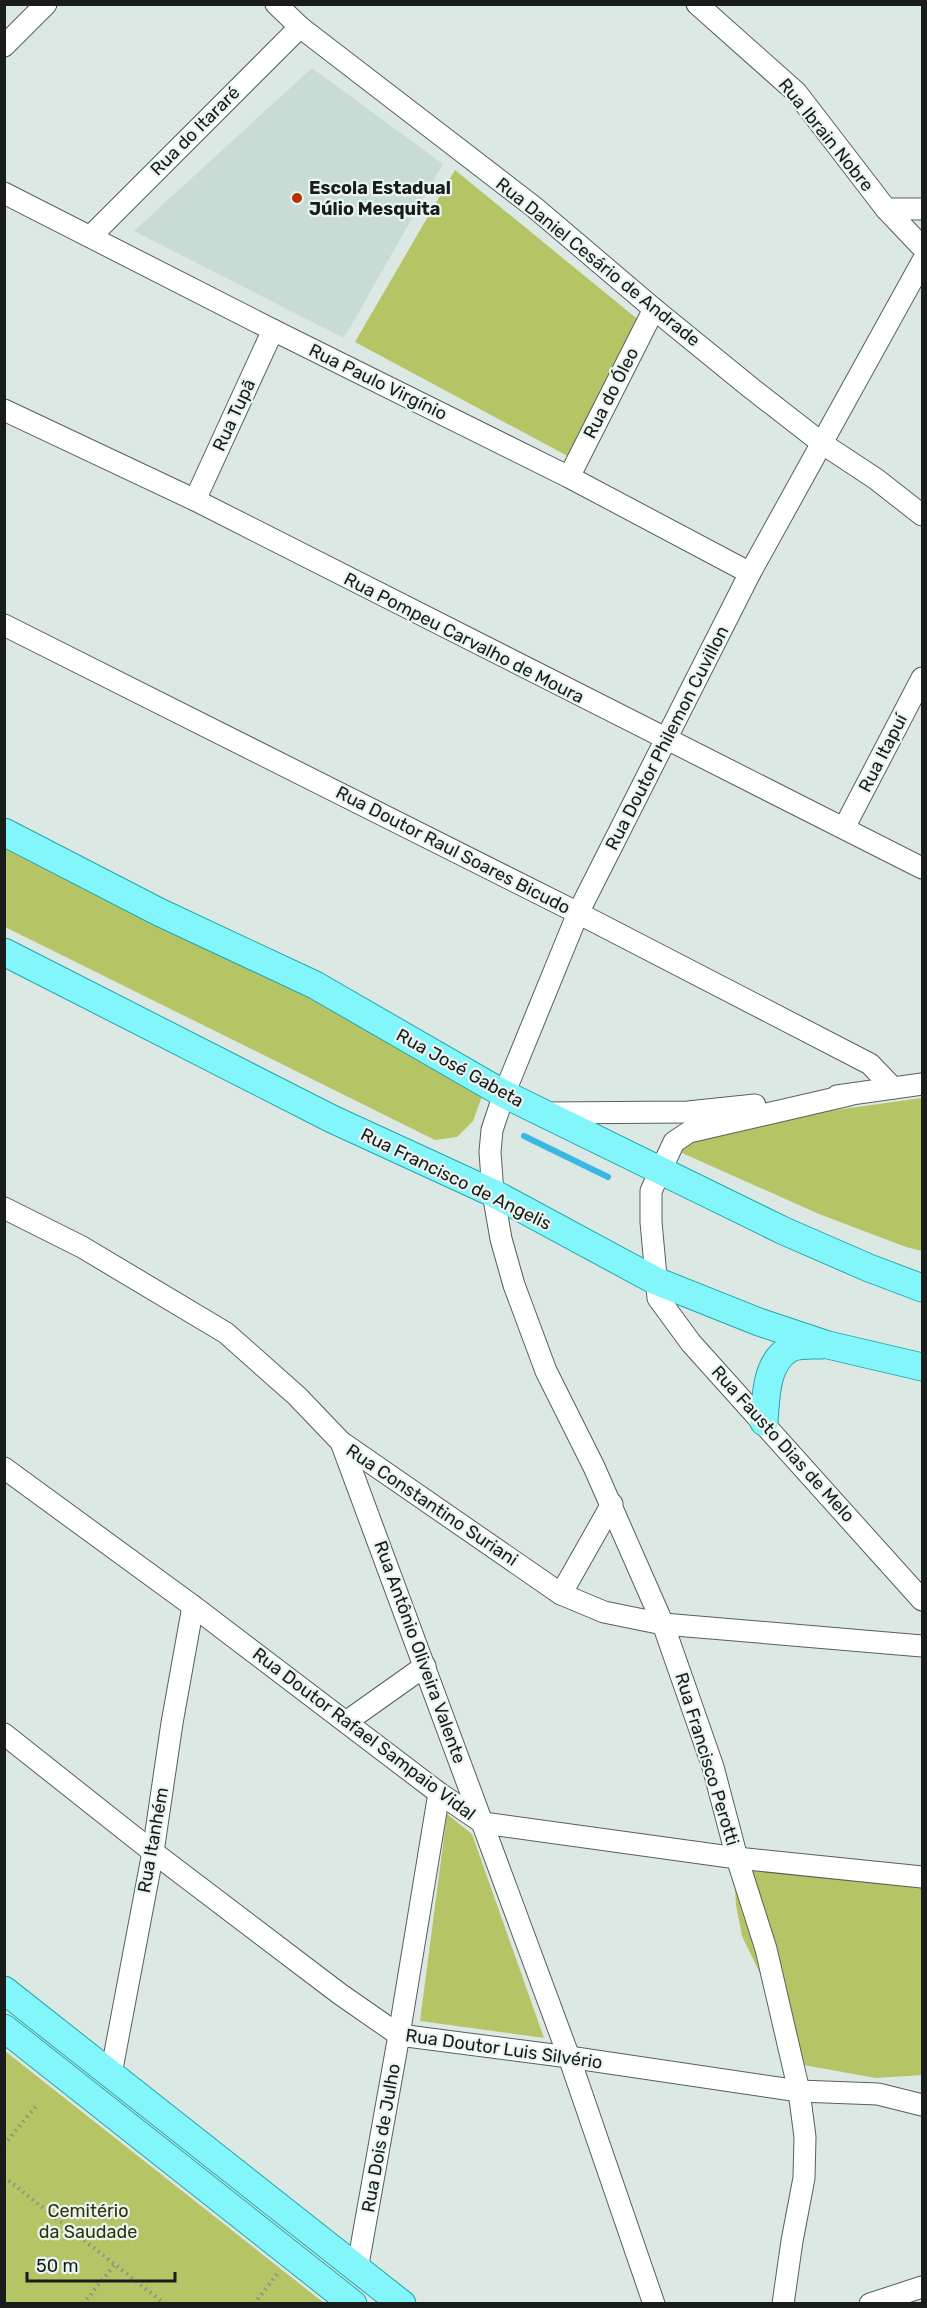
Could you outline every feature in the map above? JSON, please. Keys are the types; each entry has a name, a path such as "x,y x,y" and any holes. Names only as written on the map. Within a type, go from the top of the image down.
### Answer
{"main road":[{"name":"Rua José Gabeta","path":"4,832 159,912 315,985 504,1094 660,1172 784,1231 922,1288"},
{"name":"Rua Francisco de Angelis","path":"4,952 332,1119 493,1193 656,1281 759,1322 828,1345 922,1367"},
{"path":"764,1422 767,1388 777,1361 789,1349 828,1345"},
{"path":"4,1990 402,2304"},
{"path":"4,2028 353,2304"}],"street":[{"path":"4,46 46,4"},
{"name":"Rua Daniel Cesário de Andrade","path":"276,4 300,27 534,207 654,309 823,444 876,479 922,516"},
{"name":"Rua Ibrain Nobre","path":"697,4 796,92 886,209 922,247"},
{"name":"Rua do Itararé","path":"91,236 300,27"},
{"name":"Rua Paulo Virgínio","path":"4,193 569,477 750,573"},
{"path":"886,209 922,209"},
{"name":"Rua Doutor Philemon Cuvillon","path":"501,1239 493,1193 490,1152 492,1130 504,1094 578,913 750,573 922,262"},
{"name":"Rua do Óleo","path":"569,477 654,309"},
{"name":"Rua Tupã","path":"195,500 273,330"},
{"name":"Rua Pompeu Carvalho de Moura","path":"4,410 195,500 922,868"},
{"name":"Rua Doutor Raul Soares Bicudo","path":"4,625 578,913 870,1064 893,1088"},
{"name":"Rua Itapuí","path":"844,828 922,678"},
{"path":"543,1113 688,1112 849,1095 922,1084"},
{"name":"Rua Fausto Dias de Melo","path":"849,1095 688,1132 674,1142 651,1191 651,1222 658,1298 691,1343 922,1600"},
{"name":"Rua Constantino Suriani","path":"4,1208 82,1247 226,1333 297,1396 341,1442 561,1594 604,1612 663,1624 922,1646"},
{"name":"Rua Francisco Perotti","path":"501,1239 514,1285 546,1371 612,1504 663,1624 713,1767 737,1858 766,1949 800,2091 805,2137 804,2178 783,2304"},
{"name":"Rua Antônio Oliveira Valente","path":"341,1442 569,2057 654,2304"},
{"name":"Rua Doutor Rafael Sampaio Vidal","path":"4,1468 193,1606 439,1793 483,1823 737,1858 922,1877"},
{"path":"561,1594 612,1504"},
{"name":"Rua Itanhém","path":"111,2074 153,1852 172,1723 193,1606"},
{"path":"346,1722 425,1666"},
{"name":"Rua Doutor Luis Silvério","path":"4,1734 340,1995 399,2035 800,2091 878,2094 922,2105"},
{"name":"Rua Dois de Julho","path":"357,2270 439,1793"},
{"path":"870,2304 922,2287"}],"path":[{"path":"4,2145 36,2106"},
{"path":"4,2177 165,2304"},
{"path":"254,2304 292,2255"},
{"path":"83,2304 115,2264"}],"shaded area":[{"name":"Escola Estadual Júlio Mesquita","path":"312,68 443,164 344,338 134,231"}],"green space":[{"path":"455,170 641,322 575,460 355,342"},
{"path":"4,840 477,1075 485,1088 473,1121 457,1137 435,1140 5,927"},
{"path":"922,1098 922,1251 819,1214 682,1153 686,1141 712,1127"},
{"path":"447,1814 472,1834 544,2038 420,2021"},
{"path":"792,1854 828,1856 922,1874 922,2075 876,2078 798,2064 768,1990 742,1936 736,1905 734,1873"},
{"name":"Cemitério da Saudade","path":"5,2051 324,2303 5,2303"}],"waterway":[{"path":"524,1136 608,1177"}],"place":[{"name":"Escola Estadual Júlio Mesquita","path":"297,198"}]}
